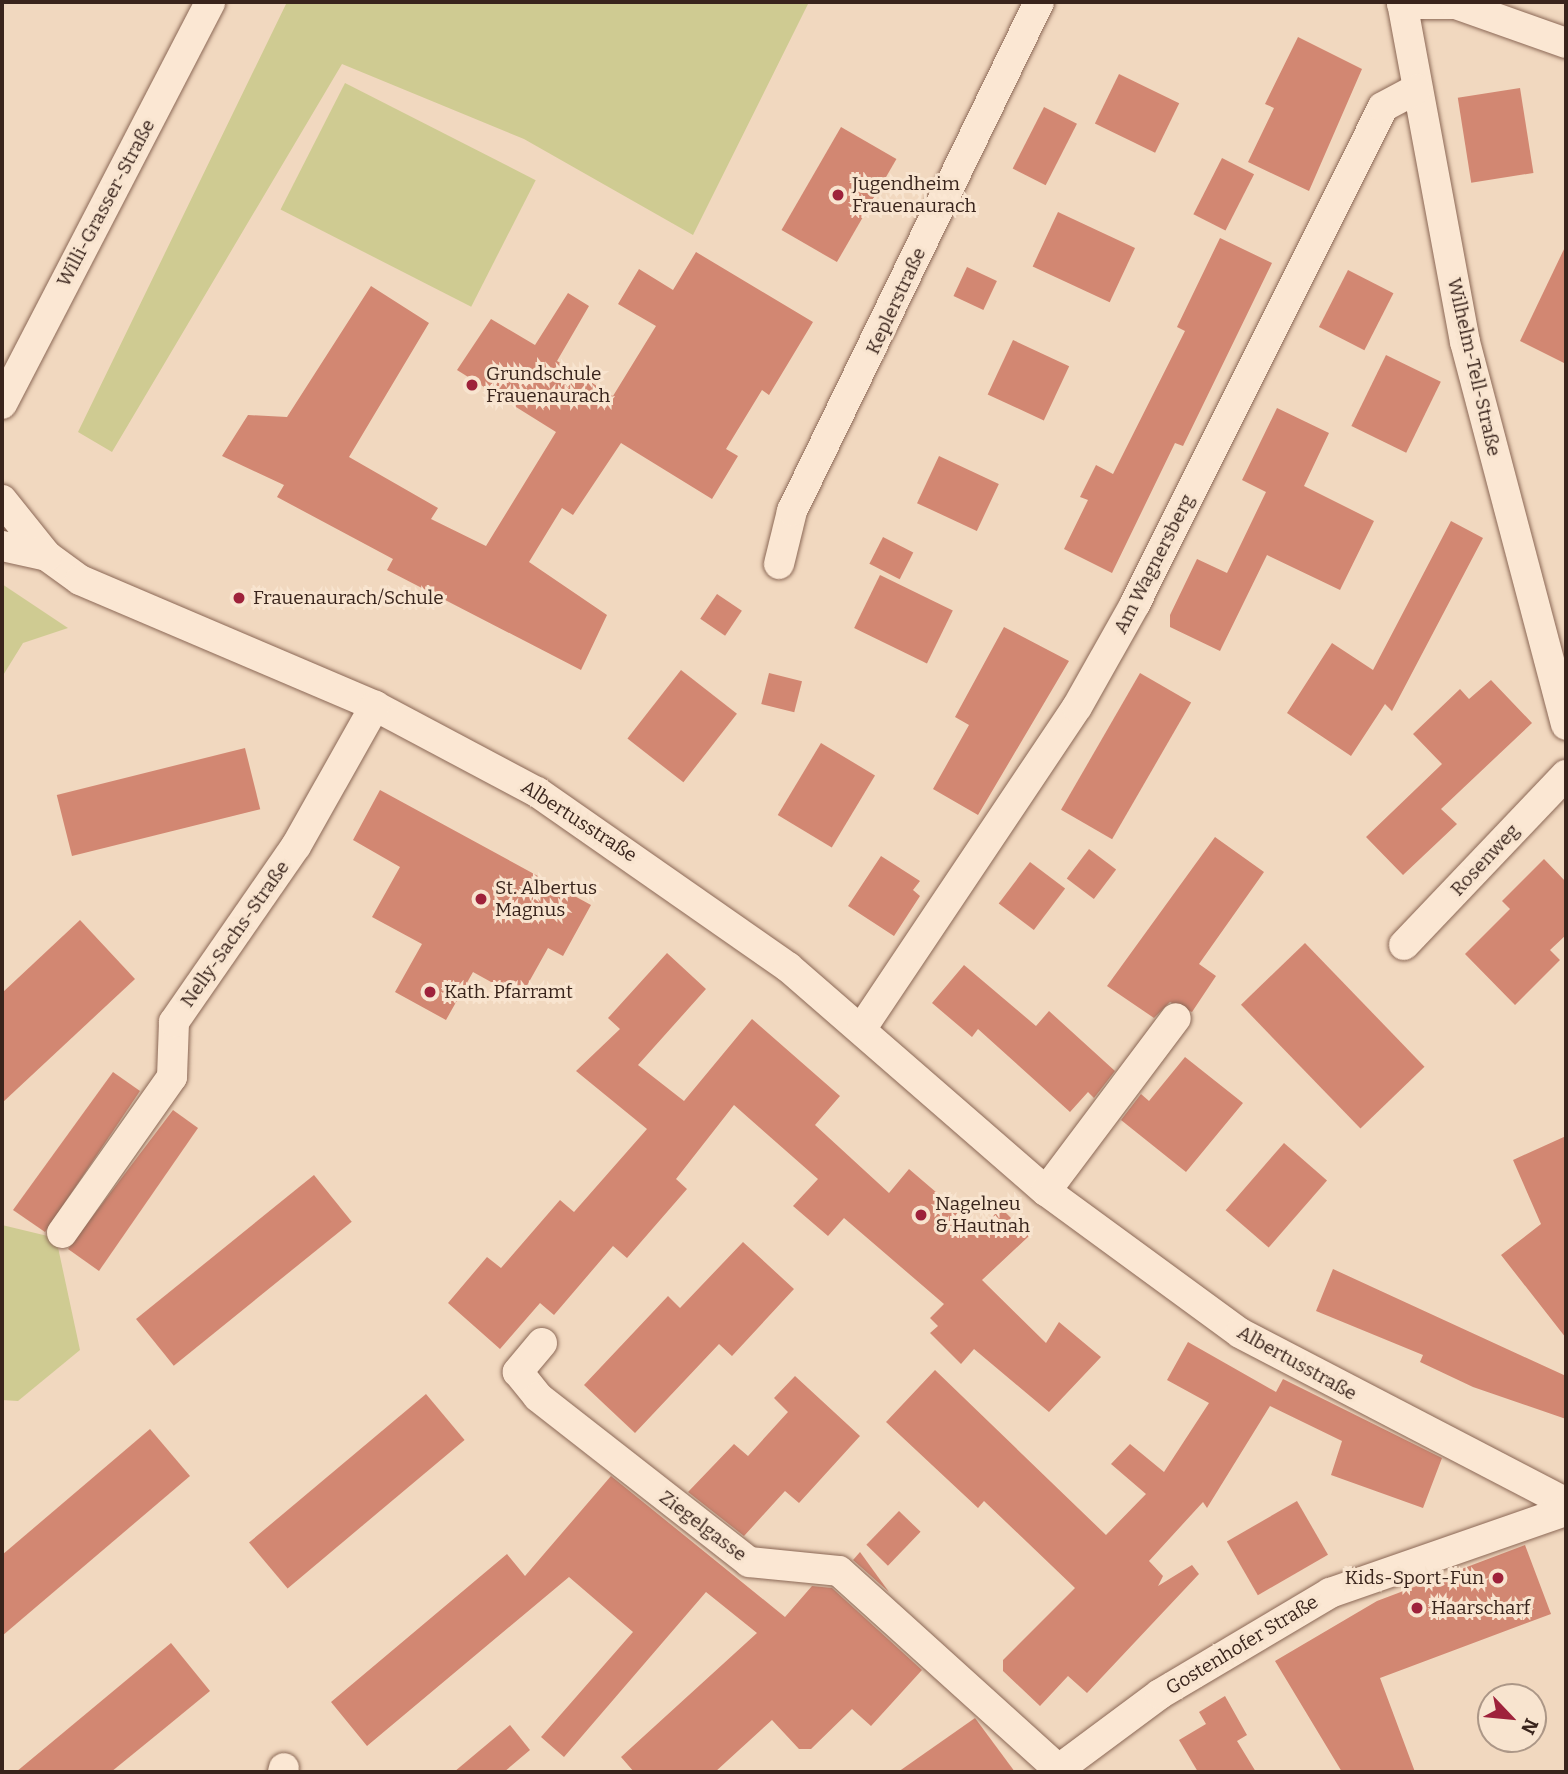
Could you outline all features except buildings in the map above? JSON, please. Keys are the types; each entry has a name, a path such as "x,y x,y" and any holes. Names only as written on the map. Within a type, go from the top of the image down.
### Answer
{"street":[{"name":"Willi-Grasser-Straße","path":"2,404 210,2"},
{"name":"Keplerstraße","path":"779,564 792,510 1039,2"},
{"name":"Wilhelm-Tell-Straße","path":"1566,43 1456,4 1402,3 1465,342 1566,725"},
{"name":"Am Wagnersberg","path":"862,1028 1077,707 1135,604 1383,107 1417,89"},
{"name":"Albertusstraße","path":"2,500 47,556"},
{"name":"Albertusstraße","path":"2,546 47,556 117,598 375,706 537,792 631,854 862,1028 1046,1191 1240,1333 1566,1503"},
{"name":"Nelly-Sachs-Straße","path":"62,1233 172,1077 174,1022 296,846 375,706"},
{"name":"Rosenweg","path":"1405,945 1566,775"},
{"path":"1046,1191 1177,1018"},
{"name":"Ziegelgasse","path":"542,1343 518,1372 538,1397 749,1562 839,1571 1057,1771"},
{"name":"Gostenhofer Straße","path":"1057,1771 1160,1694 1330,1593 1566,1511"}],"shaded area":[{"path":"287,2 809,2 693,235 524,139 342,64 112,452 78,432"},
{"path":"345,83 536,180 471,307 281,210"},
{"path":"2,584 68,628 23,643 2,677"},
{"path":"2,1225 56,1238 80,1350 18,1401 2,1400"}],"place":[{"name":"Jugendheim Frauenaurach","path":"838,195"},
{"name":"Grundschule Frauenaurach","path":"472,385"},
{"name":"Frauenaurach/Schule","path":"239,598"},
{"name":"St. Albertus Magnus","path":"481,899"},
{"name":"Kath. Pfarramt","path":"430,992"},
{"name":"Nagelneu & Hautnah","path":"921,1215"},
{"name":"Kids-Sport-Fun","path":"1498,1578"},
{"name":"Haarscharf","path":"1417,1608"}]}
